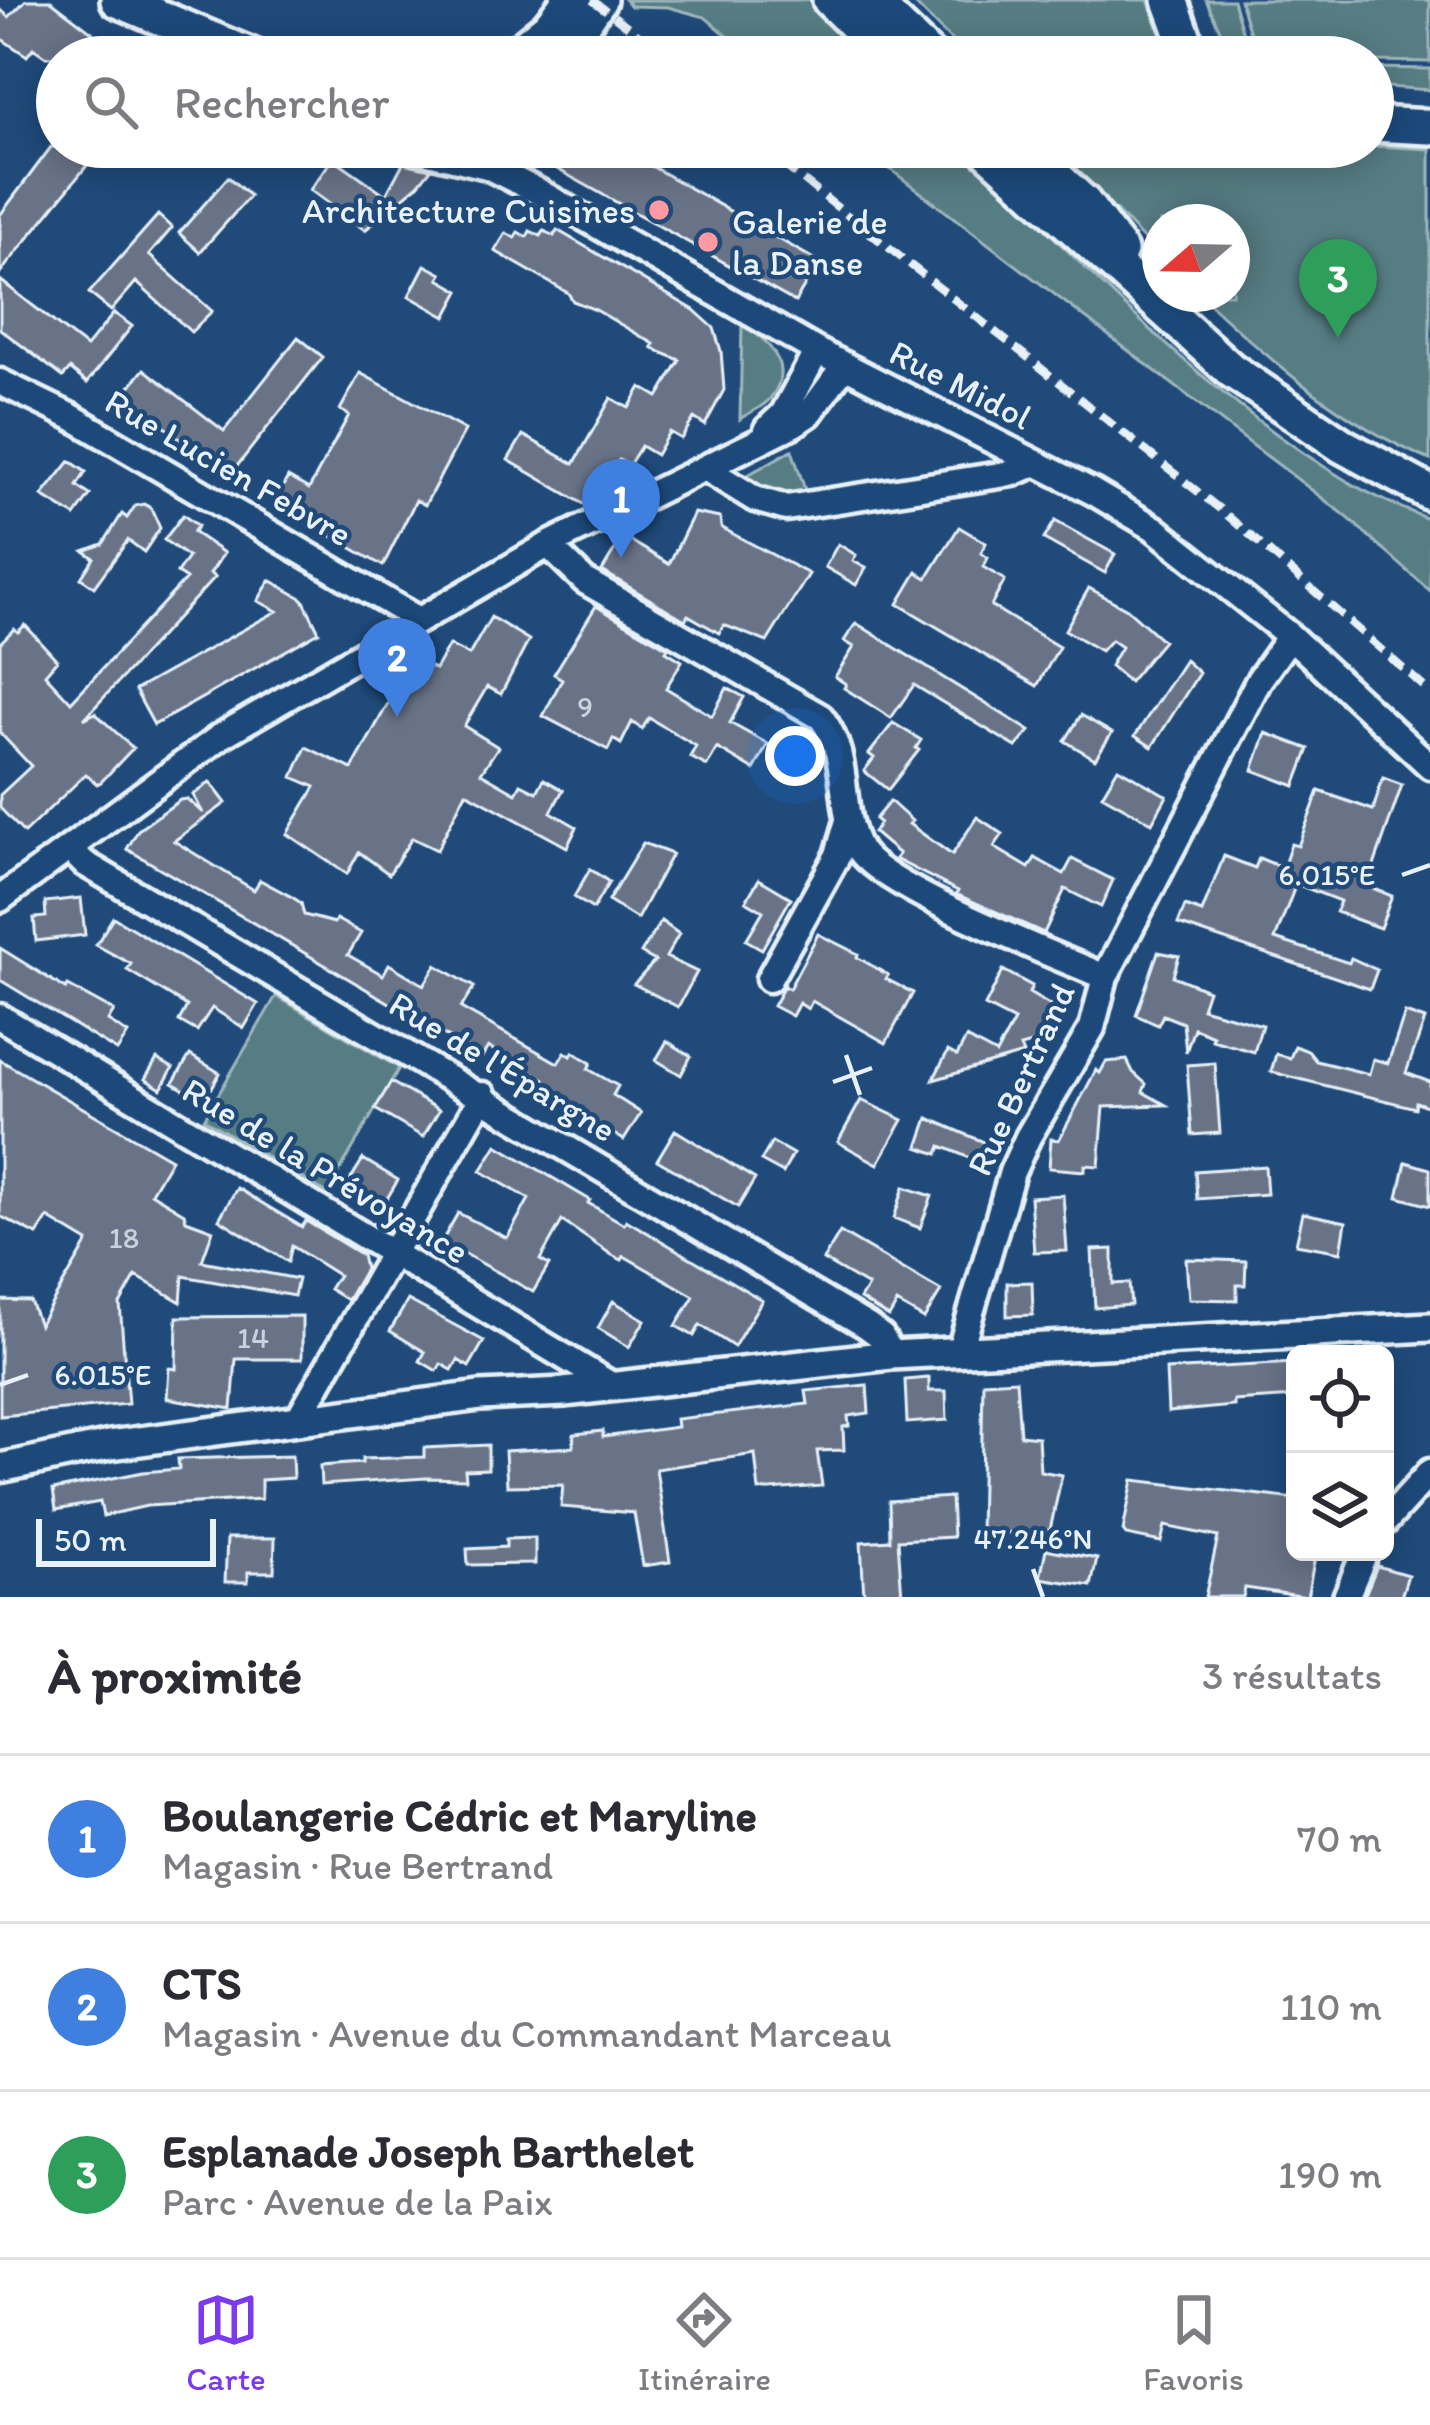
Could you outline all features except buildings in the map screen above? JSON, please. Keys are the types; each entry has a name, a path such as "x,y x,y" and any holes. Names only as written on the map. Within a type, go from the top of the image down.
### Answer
{"main road":[{"path":"118,0 186,36"},
{"path":"538,36 570,0"},
{"path":"571,36 599,0"},
{"path":"830,0 867,36"},
{"path":"871,0 908,36"},
{"path":"1170,0 1183,36"},
{"path":"1394,125 1430,127"},
{"path":"1008,168 1142,288"},
{"path":"1046,168 1084,203 1142,283"},
{"path":"1167,312 1256,388 1343,446 1430,493"}],"street":[{"name":"Rue Midol","path":"491,168 818,351 1154,527 1290,636 1430,766"},
{"path":"744,449 783,414 818,351"},
{"path":"0,899 221,736 548,544 809,414 845,365"},
{"name":"Rue Lucien Febvre","path":"0,382 72,417 418,620"},
{"path":"705,468 755,499 786,508 1013,473 1036,463"},
{"name":"Rue Bertrand","path":"548,544 585,581 821,717 833,732 856,845 869,865 961,914 1105,977"},
{"name":"Rue Bertrand","path":"960,1350 1012,1172 1028,1137 1092,1028 1105,977 1258,680 1290,636"},
{"name":"Rue Bertrand","path":"769,979 838,855 849,819"},
{"name":"Rue de l'Épargne","path":"70,848 84,863 867,1326 882,1336 891,1355"},
{"name":"Rue de la Prévoyance","path":"0,1017 613,1386"},
{"path":"297,1421 483,1095"},
{"path":"0,1468 110,1445 480,1396 891,1355 1430,1328"},
{"path":"1394,1511 1430,1472"},
{"path":"1346,1597 1361,1561"}],"green space":[{"path":"625,0 810,0 847,36 728,36 705,17 668,7 631,6"},
{"path":"911,0 1148,0 1161,36 947,36"},
{"path":"1206,0 1233,0 1244,36 1223,36"},
{"path":"1240,0 1430,0 1430,62 1394,61 1394,36 1251,36"},
{"path":"1394,68 1430,69 1430,90 1394,87"},
{"path":"1394,147 1430,149 1430,460 1336,408 1219,312 1250,312 1250,204 1142,204 1142,237 1074,168 1394,168"},
{"path":"889,168 983,168 1146,325 1242,408 1347,481 1430,520 1430,591 1347,517"},
{"path":"742,324 775,354 780,374 769,400 740,419"},
{"path":"792,450 808,499 765,491 744,477"},
{"path":"276,996 399,1068 327,1193 204,1119"}],"railway":[{"path":"592,0 641,36"},
{"path":"788,168 1221,510 1430,692"}],"place":[{"name":"Architecture Cuisines","path":"659,210"},
{"name":"Galerie de la Danse","path":"708,242"},
{"name":"Esplanade Joseph Barthelet","path":"1338,338"},
{"name":"Boulangerie Cédric et Maryline","path":"621,558"},
{"name":"CTS","path":"397,717"}]}
